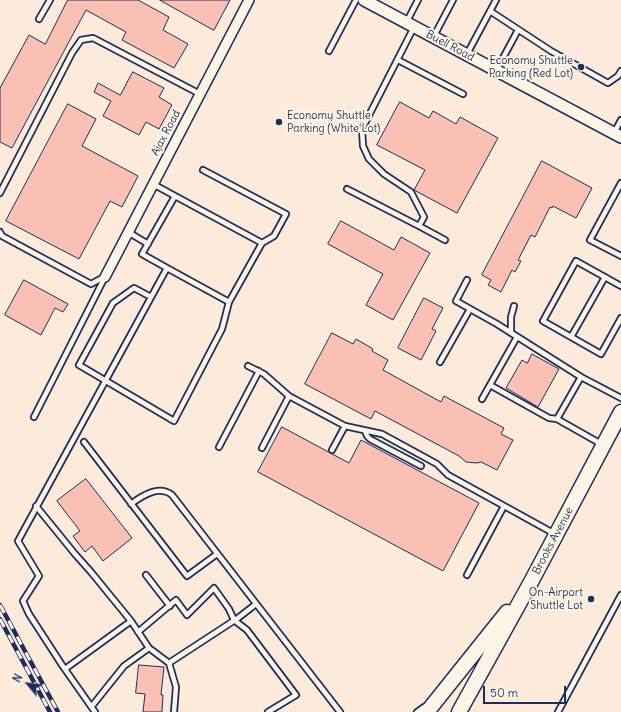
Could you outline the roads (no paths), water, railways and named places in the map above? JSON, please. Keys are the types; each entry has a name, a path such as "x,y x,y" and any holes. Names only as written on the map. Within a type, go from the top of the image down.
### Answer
{"main road":[{"name":"Brooks Avenue","path":"459,712 531,582 621,412"},
{"path":"427,712 531,582"}],"street":[{"name":"Ajax Road","path":"105,277 249,0"},
{"name":"Buell Road","path":"364,0 617,135"}],"lane":[{"path":"39,19 50,0"},
{"path":"329,51 356,0"},
{"path":"418,0 398,60 362,129 363,146 369,159 384,174 411,192 424,217 419,226"},
{"path":"433,37 453,0"},
{"path":"466,55 496,0"},
{"path":"490,11 551,51 608,83 618,76 621,71"},
{"path":"496,71 518,30"},
{"path":"0,193 72,53 82,40 93,38 200,94"},
{"path":"398,60 463,94"},
{"path":"617,135 621,120"},
{"path":"151,297 134,288 114,303 79,365 174,421 222,330 229,302 262,243 274,236 286,214 203,170"},
{"path":"621,183 590,240 621,256"},
{"path":"153,184 262,243"},
{"path":"347,189 446,240"},
{"path":"175,196 142,254 229,302"},
{"path":"0,232 2,236 92,284 105,277"},
{"path":"128,232 148,244"},
{"path":"621,286 576,261 543,321 601,354 621,318"},
{"path":"95,712 29,614 24,600 39,576 18,540 167,268"},
{"path":"34,417 105,277"},
{"path":"571,337 605,277"},
{"path":"467,280 456,301 574,371 581,377 621,398"},
{"path":"511,333 511,317 514,306"},
{"path":"440,362 470,309"},
{"path":"482,399 517,337"},
{"path":"248,366 269,378 289,396 345,426 377,433 387,437 437,464 448,475 556,534"},
{"path":"219,447 259,371"},
{"path":"557,419 581,377"},
{"path":"490,385 549,418 557,419 603,445"},
{"path":"262,448 289,396"},
{"path":"332,450 345,426"},
{"path":"365,431 370,439 421,466"},
{"path":"84,442 187,576 216,554"},
{"path":"131,504 153,492 168,492 175,499 216,554 340,712"},
{"path":"36,506 131,621 149,648 169,663 176,687 174,712"},
{"path":"467,575 504,506"},
{"path":"146,575 170,606"},
{"path":"138,632 176,600 187,615 214,588 229,609 234,620 247,630 296,695 268,712"},
{"path":"558,712 621,595"},
{"path":"169,663 256,604"},
{"path":"65,669 131,621"},
{"path":"92,706 124,666 149,648"},
{"path":"417,712 446,687"},
{"path":"335,704 344,712"}],"railway":[{"path":"0,605 58,712"},
{"path":"0,619 50,712"}],"place":[{"name":"Economy Shuttle Parking (Red Lot)","path":"581,67"},
{"name":"Economy Shuttle Parking (White Lot)","path":"279,122"},
{"name":"On-Airport Shuttle Lot","path":"591,599"}]}
